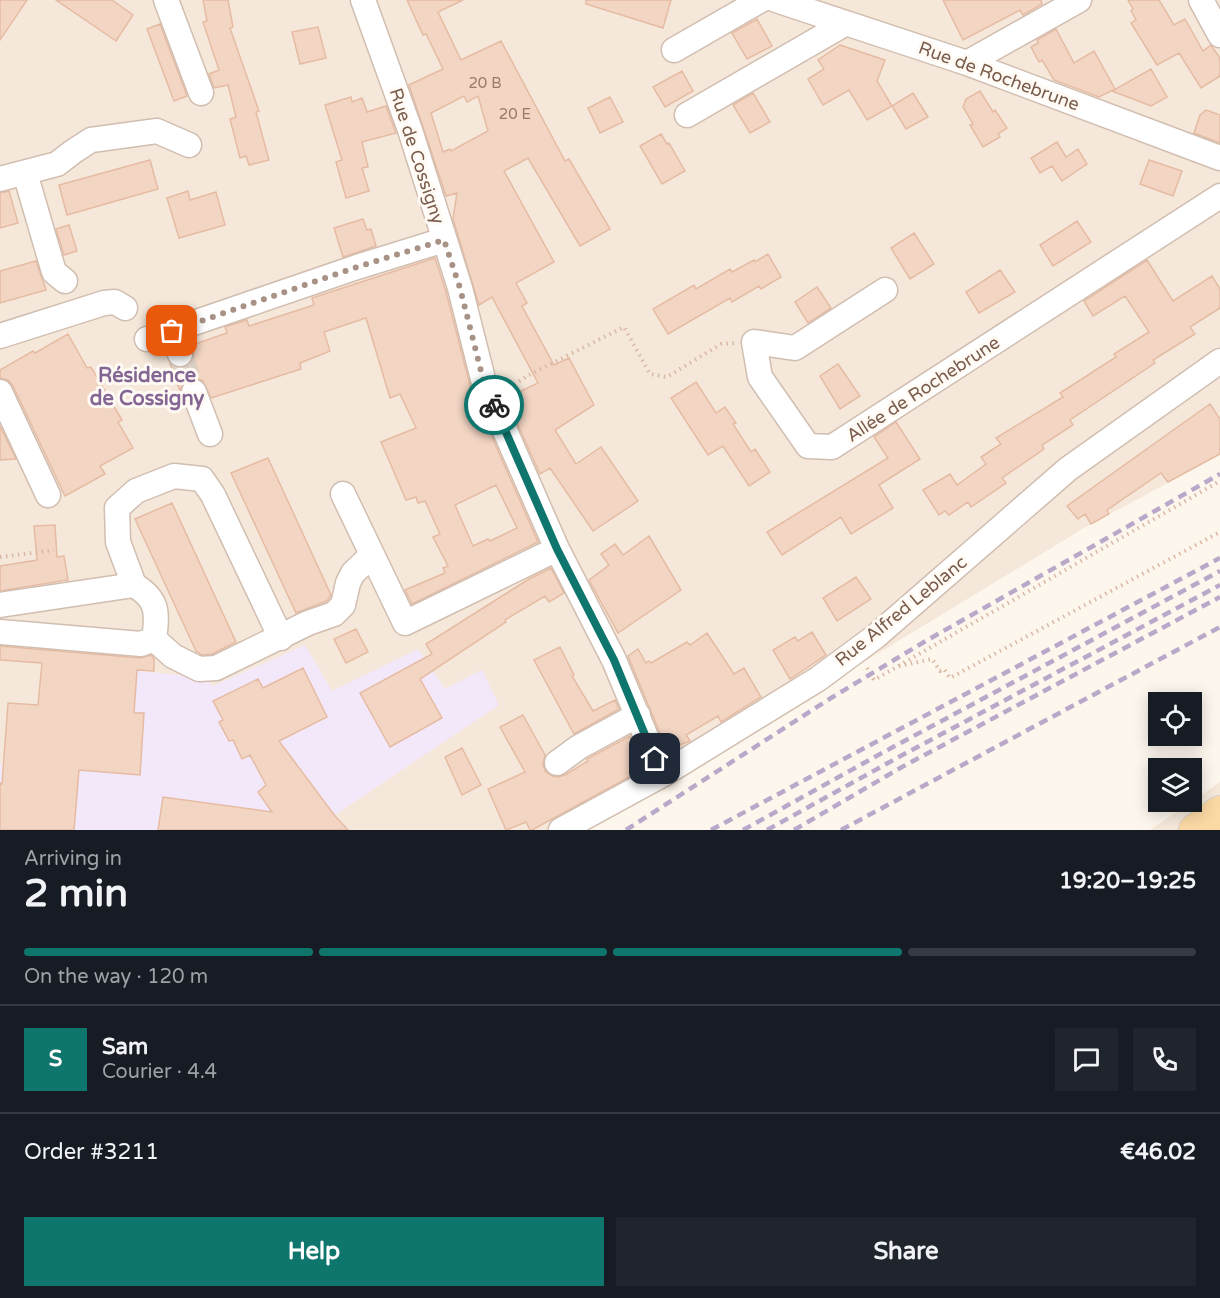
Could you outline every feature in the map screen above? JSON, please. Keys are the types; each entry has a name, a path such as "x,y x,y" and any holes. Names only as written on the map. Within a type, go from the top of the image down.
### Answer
{"main road":[{"path":"1195,830 1220,812"}],"street":[{"path":"166,0 201,93"},
{"name":"Rue de Cossigny","path":"363,0 410,130 460,288 484,383 557,549 614,660 662,775"},
{"path":"674,50 761,0"},
{"name":"Rue de Rochebrune","path":"776,0 968,63 1220,158"},
{"path":"968,63 1080,0"},
{"path":"1201,0 1220,34"},
{"path":"687,115 846,23"},
{"path":"0,179 57,164 91,140 157,131 189,145"},
{"path":"25,173 54,272 65,281"},
{"name":"Allée de Rochebrune","path":"754,342 760,377 808,446 832,447 1220,196"},
{"path":"147,339 357,267 444,240"},
{"path":"754,342 795,348 885,290"},
{"path":"0,336 104,303 116,302 125,308"},
{"path":"172,331 180,354"},
{"name":"Rue Alfred Leblanc","path":"561,830 662,775 818,679 876,636 1068,469 1220,361"},
{"path":"0,392 48,495"},
{"path":"194,392 210,434"},
{"path":"134,585 118,543 117,508 136,491 174,476 202,479 213,495 281,638"},
{"path":"343,494 405,623 557,549"},
{"path":"154,639 173,656 199,669 216,668 308,623 334,614 343,605 353,573 372,555"},
{"path":"0,605 134,585 148,593 157,617 154,639"},
{"path":"0,632 141,644 154,639"},
{"path":"557,763 579,747 638,715"}],"path":[{"path":"492,399 527,376 624,327 650,374 667,377 722,344 754,342"},
{"path":"860,672 867,668 874,680 1220,481"},
{"path":"896,666 932,659 940,671 944,669 950,678 1220,531"},
{"path":"0,557 54,550"}],"shaded area":[{"path":"0,0 1220,0 1220,455 1084,528 660,786 581,830 0,830"},
{"path":"305,645 332,691 418,649 445,689 482,670 499,705 335,815 348,830 0,830 0,764 114,773 38,705 40,682 51,663 203,677 213,686"},
{"path":"1220,782 1220,830 1150,830 1176,812 1202,812 1202,794"}],"building":[{"path":"0,0 27,0 0,40"},
{"path":"56,0 112,0 133,15 116,41"},
{"path":"203,0 228,0 233,27 230,28 259,111 256,112 269,160 249,165 246,156 240,158 230,119 236,117 228,85 214,88 209,74 219,70 203,22 207,21"},
{"path":"407,0 463,0 438,12 461,60 501,41 565,161 569,159 610,229 580,246 528,158 504,171 554,262 516,283 527,303 522,306 554,365 569,358 594,405 555,430 576,464 601,447 638,501 593,531 550,468 540,474 506,398 538,383 492,297 479,305 453,219 457,193 446,196 409,85 443,69 426,34 423,35","holes":["464,96 467,102 478,96 488,131 451,151 450,149 443,152 431,113"]},
{"path":"586,0 671,0 663,28 586,4"},
{"path":"943,0 1041,0 1042,4 1023,15 1020,10 963,40"},
{"path":"1128,0 1159,0 1174,25 1185,19 1203,51 1211,45 1220,58 1220,76 1201,88 1179,53 1157,65 1131,23 1136,20"},
{"path":"757,19 772,46 747,59 732,33"},
{"path":"160,24 187,96 174,101 147,29"},
{"path":"318,27 326,58 300,64 292,32"},
{"path":"1056,29 1074,63 1094,51 1115,89 1099,97 1054,80 1042,60 1039,62 1031,47 1038,43 1037,40"},
{"path":"840,45 885,60 877,81 892,106 867,120 849,90 823,105 808,79 824,69 818,60"},
{"path":"1151,69 1167,97 1151,106 1112,91"},
{"path":"682,71 693,91 665,107 653,87"},
{"path":"980,91 993,112 995,110 1007,128 998,134 1000,137 983,147 963,107 966,99"},
{"path":"753,93 770,122 750,133 733,105"},
{"path":"913,93 928,117 906,129 892,106"},
{"path":"351,97 352,102 362,98 367,112 386,106 396,133 362,142 368,167 362,168 369,191 346,198 336,162 342,160 325,105"},
{"path":"610,97 623,122 600,133 588,108"},
{"path":"1206,110 1220,115 1220,143 1194,133 1200,115"},
{"path":"661,134 667,144 669,143 685,171 662,184 640,146"},
{"path":"1057,142 1066,157 1078,149 1087,164 1062,181 1052,166 1040,173 1031,158"},
{"path":"150,160 158,189 67,215 59,185"},
{"path":"1149,160 1182,171 1173,196 1140,184"},
{"path":"9,191 18,223 0,228 0,193"},
{"path":"188,191 190,200 216,192 225,225 179,238 167,198"},
{"path":"363,219 367,230 371,229 376,246 343,257 334,228"},
{"path":"1077,221 1091,242 1053,266 1040,245"},
{"path":"69,225 77,251 64,255 56,229"},
{"path":"914,233 934,264 910,279 891,248"},
{"path":"768,254 781,277 761,289 759,286 732,302 730,298 668,334 653,309 694,285 696,289 730,269 732,272"},
{"path":"435,258 471,389 538,542 412,604 405,590 445,573 443,568 448,566 433,537 440,534 425,501 418,503 416,497 406,500 381,442 416,428 400,394 390,398 366,318 324,332 330,351 300,363 301,369 211,398 203,381 197,378 183,383 180,391 170,364 177,368 190,364 194,357 192,345 227,333 225,327 247,320 249,326 314,305 312,298","holes":["496,485 517,528 490,541 488,539 473,546 455,505"]},
{"path":"1147,260 1173,301 1212,276 1220,289 1220,308 1190,327 1195,334 1153,360 1155,363 1070,420 1073,425 1042,445 1044,449 1002,478 1006,483 971,507 968,502 949,515 945,511 939,515 923,490 950,474 957,485 986,464 981,457 1001,444 996,438 1063,397 1060,393 1116,357 1114,354 1149,332 1125,296 1093,316 1084,301"},
{"path":"36,261 46,290 0,303 0,271"},
{"path":"1000,270 1015,292 979,313 966,292"},
{"path":"817,287 831,308 808,323 795,302"},
{"path":"68,334 87,368 91,367 122,420 118,422 133,448 100,466 105,474 65,496 13,386 8,380 0,378 0,370"},
{"path":"838,364 860,396 840,409 820,376"},
{"path":"696,382 716,413 725,407 751,452 755,449 770,472 749,486 723,446 708,455 671,398"},
{"path":"1210,404 1220,419 1220,454 1168,482 1161,473 1107,510 1109,514 1091,524 1085,514 1078,519 1067,506"},
{"path":"896,422 920,459 879,485 893,508 851,534 841,517 782,555 767,532 888,458 874,437"},
{"path":"0,426 16,459 0,460"},
{"path":"268,458 331,595 327,601 296,613 231,473"},
{"path":"172,503 236,642 212,654 202,655 196,651 135,519"},
{"path":"55,525 57,557 64,556 68,580 0,591 0,566 37,560 34,526"},
{"path":"649,536 681,590 618,633 589,580 609,565 601,554 615,544 623,555"},
{"path":"551,568 564,593 549,602 545,596 505,620 506,622 420,679 442,718 390,747 360,693 432,654 426,644 529,579"},
{"path":"856,577 871,599 837,621 823,598"},
{"path":"356,629 368,652 346,663 334,639"},
{"path":"812,632 826,655 790,679 773,650 795,637 798,641"},
{"path":"707,633 734,674 744,668 761,697 721,722 718,716 686,735 690,741 667,750 628,656 638,649 646,663 649,661 651,663 687,642 690,645"},
{"path":"0,646 140,658 151,655 154,659 154,671 137,670 134,713 144,713 140,775 79,770 74,830 0,830 0,783 2,784 8,703 38,705 42,663 0,660"},
{"path":"560,647 574,675 572,676 593,711 615,700 619,709 574,734 534,660"},
{"path":"303,668 327,717 279,741 348,830 158,830 163,797 272,812 258,792 266,785 250,755 242,759 233,740 229,741 219,722 223,720 213,701 258,679 263,688"},
{"path":"523,715 545,755 543,764 545,771 552,776 565,775 588,761 587,759 630,736 644,769 532,830 526,822 506,830 488,789 525,772 500,727"},
{"path":"462,748 481,785 462,795 445,757"}],"tunnel":[{"path":"180,354 194,392"}],"railway":[{"path":"626,830 831,698 924,642 1220,474"},
{"path":"711,830 1220,558"},
{"path":"743,830 1220,571"},
{"path":"767,830 1220,585"},
{"path":"794,830 902,767 1220,597"},
{"path":"841,830 1220,627"}],"way so far":[{"path":"172,331 357,267 444,240 460,288 484,383 494,405"}],"district":[{"name":"Résidence de Cossigny","path":"147,386"}],"route":[{"path":"494,405 557,549 614,660 655,759"}]}
